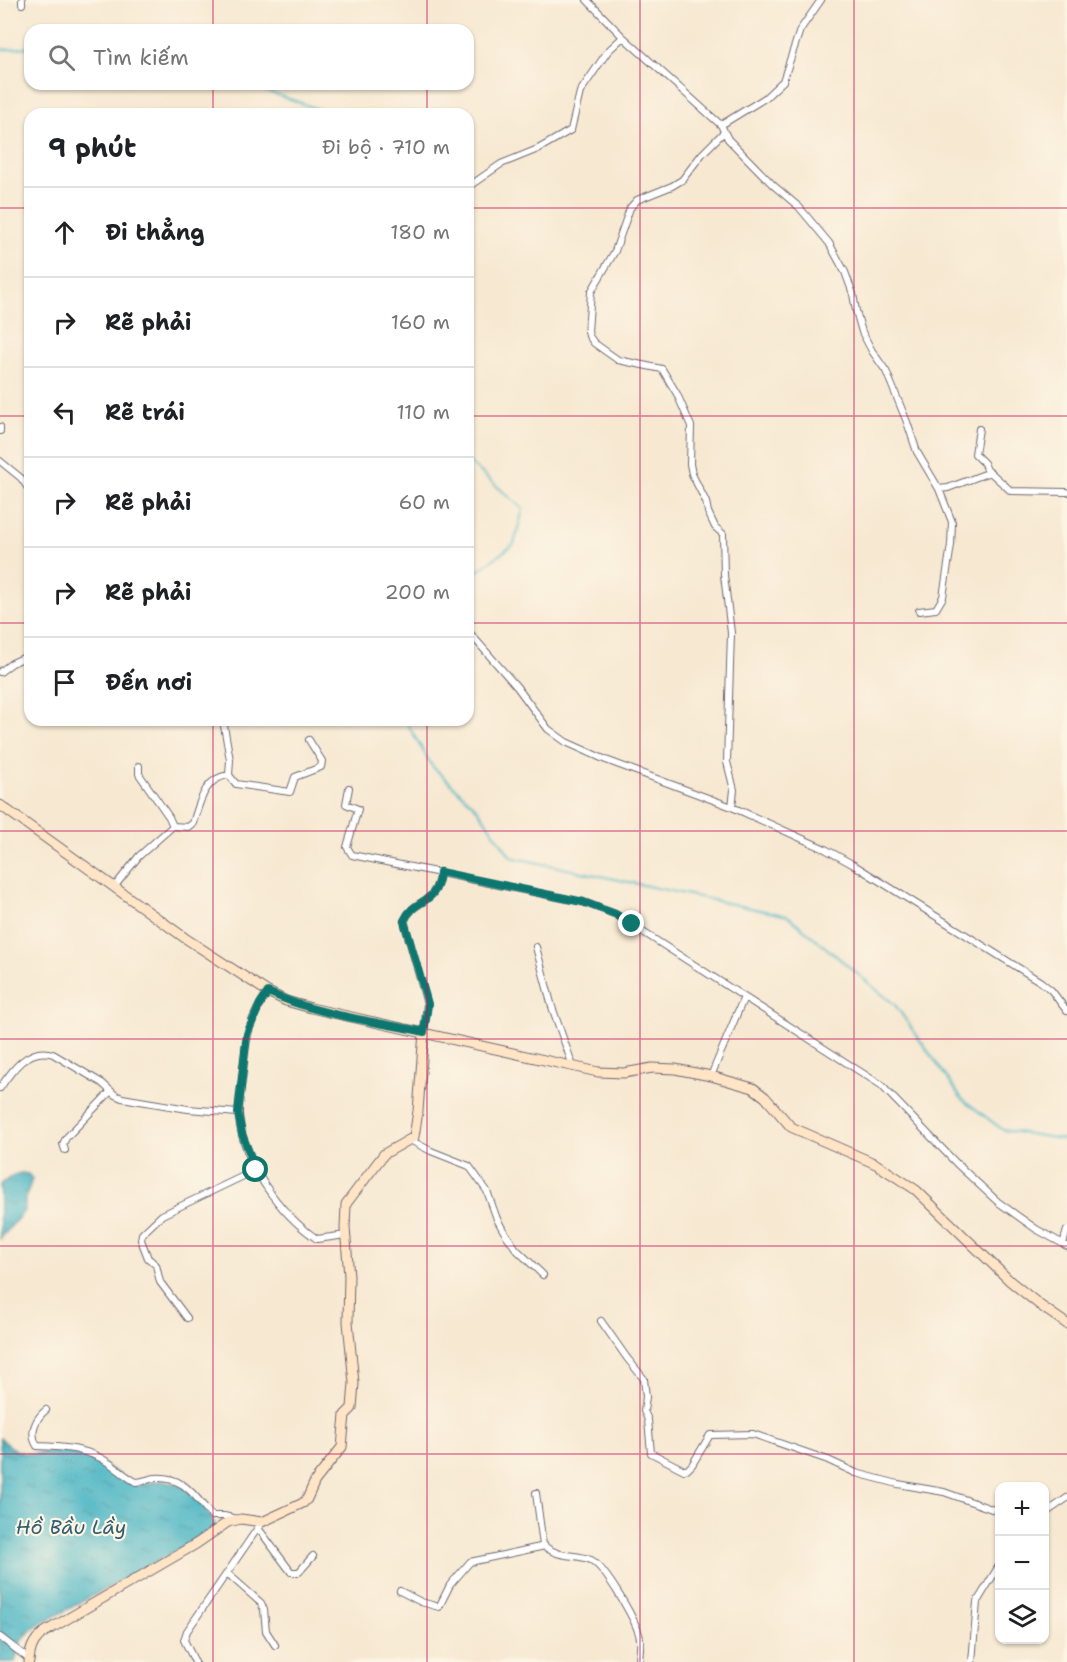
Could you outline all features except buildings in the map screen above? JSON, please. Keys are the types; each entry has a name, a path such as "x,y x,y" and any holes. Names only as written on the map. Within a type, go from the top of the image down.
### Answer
{"street":[{"path":"587,0 622,37 722,129 728,139 772,185 799,207 833,249 849,281 862,332 886,371 907,422 916,452 939,489 948,510 952,532 943,597 936,609 919,611"},
{"path":"732,807 734,790 727,766 731,639 724,575 723,534 715,527 692,474 689,420 669,379 662,369 618,360 594,343 588,331 591,292 615,251 630,208 637,200 682,180 722,129 765,98 783,81 800,30 821,0"},
{"path":"474,183 501,164 571,130 580,92 591,74 622,37"},
{"path":"979,429 975,453 988,472 993,474 1006,488 1011,491 1067,492"},
{"path":"0,461 24,482"},
{"path":"939,489 948,488 988,472"},
{"path":"474,639 517,687 548,729 566,742 606,760 732,807 848,861 1041,982 1051,990 1067,1011"},
{"path":"0,672 24,658"},
{"path":"224,726 230,760 229,775 236,784 290,792 295,777 321,767 322,761 309,740"},
{"path":"139,766 139,774 173,826"},
{"path":"115,886 140,856 173,826 191,825 206,788 211,782 229,775"},
{"path":"349,788 346,804 358,809 347,847 352,855 583,902 602,908 632,924 881,1085 998,1202 1036,1229 1065,1245 1067,1230"},
{"path":"0,805 185,938 268,992 286,1001 602,1072 665,1068 711,1076 759,1091 791,1127 876,1164 910,1185 945,1215 1010,1281 1067,1324"},
{"path":"195,1662 184,1640 187,1631 260,1525 307,1499 315,1481 342,1447 345,1415 352,1408 354,1383 348,1322 346,1203 384,1154 414,1137 417,1127 428,1004 404,921 412,909 438,888 440,872"},
{"path":"536,947 552,1007 573,1066"},
{"path":"268,992 247,1034 238,1113 242,1134 256,1170 275,1199 312,1235 317,1239 346,1235"},
{"path":"711,1076 744,997"},
{"path":"0,1088 26,1058 34,1053 44,1052 53,1053 102,1083 118,1096 188,1109 238,1113"},
{"path":"65,1150 63,1144 66,1138 111,1091"},
{"path":"410,1140 469,1166 487,1191 496,1219 503,1230 516,1249 543,1275"},
{"path":"187,1318 160,1282 156,1265 148,1258 141,1240 142,1234 162,1215 256,1170"},
{"path":"601,1322 644,1379 646,1397 644,1411 648,1420 651,1450 654,1456 664,1461 687,1470 710,1435 747,1433 828,1460 856,1473 898,1485 944,1491 995,1510"},
{"path":"46,1410 38,1417 33,1428 34,1441 37,1446 60,1446 88,1452 105,1460 136,1482 156,1478 181,1484 194,1493 212,1516 224,1516 260,1525 291,1572 299,1572 313,1556"},
{"path":"536,1492 542,1541 545,1546 564,1556 592,1561 601,1569 627,1609 638,1633 639,1662"},
{"path":"1049,1511 1067,1498"},
{"path":"0,1637 29,1660 32,1646 43,1633 196,1544 228,1522 237,1519"},
{"path":"399,1591 421,1602 440,1607 450,1585 470,1562 545,1546"},
{"path":"972,1662 978,1602 995,1571"},
{"path":"227,1573 261,1603 266,1631 275,1645"}],"water":[{"path":"21,1173 28,1174 32,1179 24,1211 0,1239 0,1185 12,1176"},
{"name":"Hồ Bầu Lầy","path":"0,1438 21,1453 69,1450 87,1455 135,1483 162,1481 180,1485 195,1496 216,1526 203,1536 33,1628 21,1641 15,1662 0,1662"}],"waterway":[{"path":"0,50 24,48"},
{"path":"263,90 315,108"},
{"path":"474,466 523,509 514,544 474,574"},
{"path":"409,726 432,766 476,807 511,857 788,916 895,1005 962,1099 1003,1130 1067,1140"}],"route":[{"path":"256,1170 248,1153 238,1113 247,1034 260,1004 268,992 286,1001 311,1008 424,1032 428,1004 404,921 412,909 438,888 440,872 583,902 602,908 632,924"}]}
